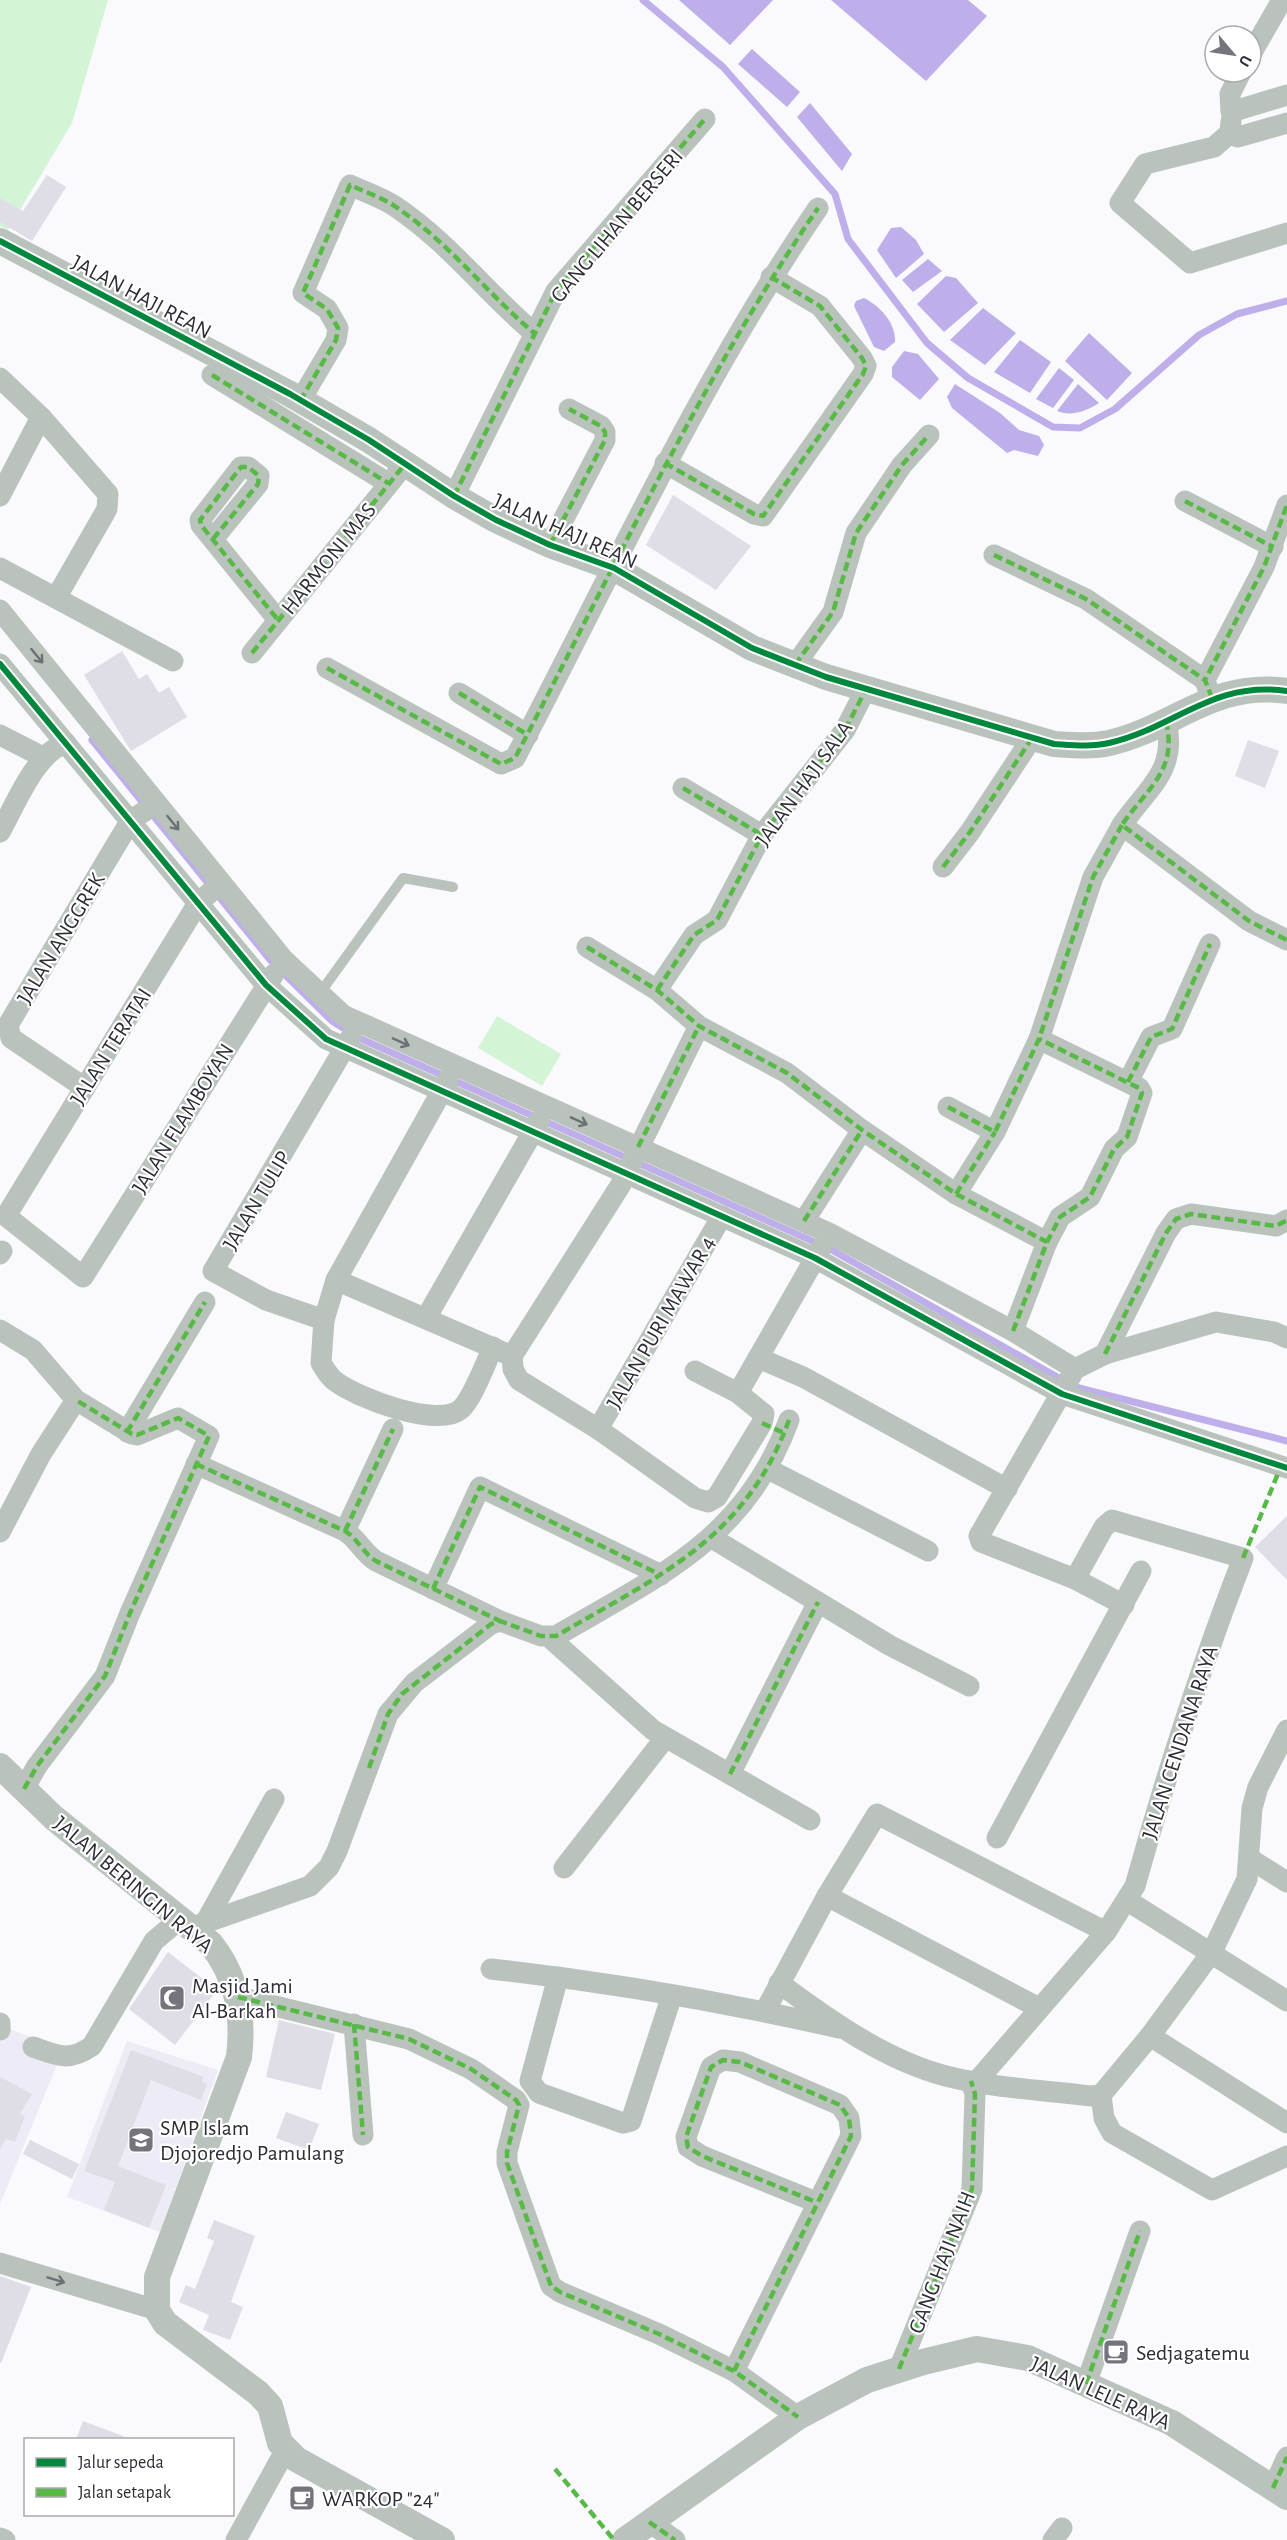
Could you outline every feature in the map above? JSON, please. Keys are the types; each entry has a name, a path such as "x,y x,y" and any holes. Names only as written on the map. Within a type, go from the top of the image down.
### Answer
{"street":[{"path":"1263,33 1282,0"},
{"path":"1235,84 1230,94 1231,122 1238,137 1287,123"},
{"path":"1287,95 1231,122 1214,147 1145,164 1120,203 1190,263 1287,233"},
{"name":"GANG LIHAN BERSERI","path":"454,496 556,291 705,119"},
{"path":"300,401 336,340 338,328 327,309 303,293 327,244 350,185 396,207 476,276 534,333"},
{"path":"327,668 501,764 516,758 665,463 771,277 818,208"},
{"name":"JALAN HAJI REAN","path":"0,241 300,401 454,496 550,545 618,558 752,648 795,665 866,689 1054,744 1107,744 1132,736 1166,721 1208,689 1264,688 1287,691"},
{"path":"665,463 754,514 763,516 863,374 866,366 861,358 820,306 771,277"},
{"path":"212,375 388,483"},
{"path":"0,378 41,417 108,494 109,501 56,598"},
{"path":"550,545 605,440 605,432 600,426 569,409"},
{"path":"0,496 41,417"},
{"path":"795,665 833,612 856,533 902,465 929,435"},
{"name":"HARMONI MAS","path":"252,653 405,464"},
{"path":"1185,501 1273,547"},
{"path":"994,555 1086,599 1208,689 1273,547 1287,505"},
{"path":"213,539 278,620"},
{"path":"0,568 173,662"},
{"path":"0,610 284,960 343,1015 352,1036 632,1161 722,1216 822,1246 1013,1331 1069,1381"},
{"path":"0,664 266,985 315,1031 352,1036 632,1161 804,1221 822,1246 1069,1381 1287,1468"},
{"name":"JALAN HAJI SALA","path":"657,990 694,935 717,920 762,836 845,730 866,689"},
{"path":"459,693 528,735"},
{"path":"956,1194 995,1132 1039,1040 1093,877 1122,825 1160,778 1168,756 1170,737 1166,721"},
{"path":"0,735 43,758"},
{"path":"943,867 970,832 1032,738"},
{"path":"0,832 43,758 54,747 66,743"},
{"path":"683,788 762,836"},
{"name":"JALAN ANGGREK","path":"85,1088 11,1038 8,1025 131,820 156,804"},
{"path":"1122,825 1249,921 1287,940"},
{"name":"JALAN TERATAI","path":"6,1216 198,903 221,883"},
{"path":"1013,1331 1047,1242 1060,1217 1090,1197 1114,1149 1127,1137 1135,1087 1151,1037 1172,1029 1210,944"},
{"path":"586,947 657,990 699,1026 787,1073 862,1130 956,1194 1047,1242"},
{"name":"JALAN FLAMBOYAN","path":"6,1216 83,1277 266,985 284,960"},
{"path":"695,1371 738,1393 759,1407 764,1414 762,1423 717,1497 708,1502 695,1498 598,1429 519,1380 513,1369 513,1356 632,1161 699,1026"},
{"name":"JALAN TULIP","path":"324,1320 266,1300 213,1271 352,1036"},
{"path":"1039,1040 1135,1087"},
{"path":"448,1079 336,1280 324,1320 321,1363 335,1382 401,1411 441,1417 452,1415 463,1407 493,1347"},
{"path":"948,1107 995,1132"},
{"path":"426,1318 539,1120"},
{"path":"804,1221 862,1130"},
{"path":"1106,1354 1166,1233 1176,1219 1191,1214 1276,1226 1287,1220"},
{"name":"JALAN PURI MAWAR 4","path":"598,1429 722,1216"},
{"path":"738,1393 822,1246"},
{"path":"336,1280 513,1356"},
{"path":"127,1432 205,1302"},
{"path":"1124,1605 1075,1579 981,1542 979,1536 1069,1381 1106,1354 1216,1322 1274,1332 1287,1338"},
{"path":"0,1330 33,1350 75,1401 127,1432 137,1435 172,1419 182,1420 209,1436 130,1613 105,1676 37,1766 24,1789"},
{"path":"758,1358 803,1377 1007,1489"},
{"path":"0,1532 42,1454 75,1401"},
{"path":"549,1637 556,1636 661,1575 712,1538 728,1523 768,1468 786,1427 762,1423"},
{"path":"345,1531 393,1429"},
{"path":"196,1464 345,1531 355,1537 366,1554 376,1562 500,1621 549,1637 653,1730 810,1820"},
{"path":"768,1468 928,1551"},
{"path":"433,1589 480,1487 661,1575"},
{"name":"JALAN CENDANA RAYA","path":"974,2081 1106,1932 1128,1901 1135,1886 1173,1756 1217,1626 1243,1558 1112,1520 1104,1527 1075,1579"},
{"path":"712,1538 890,1646 969,1686"},
{"path":"997,1838 1141,1572"},
{"path":"730,1774 818,1602"},
{"path":"33,2048 58,2056 78,2056 92,2046 154,1941 192,1923 295,1893 320,1878 329,1867 346,1831 388,1714 414,1683 491,1624 500,1621"},
{"path":"779,1983 839,2028 926,2070 974,2081 1091,2096 1101,2095 1150,2036 1212,1952 1246,1879 1250,1859 1252,1808 1258,1787 1287,1730"},
{"path":"564,1868 665,1738"},
{"name":"JALAN BERINGIN RAYA","path":"0,1766 54,1818 192,1923 222,1958 237,1997 242,2029 239,2058 162,2258 155,2288 157,2310"},
{"path":"192,1923 274,1799"},
{"path":"765,2011 827,1896 877,1814 1106,1932"},
{"path":"1250,1859 1287,1882"},
{"path":"827,1896 1039,2008"},
{"path":"1128,1901 1287,2001"},
{"path":"491,1969 672,1995 765,2011 839,2028"},
{"path":"558,1977 530,2081 539,2093 623,2124 631,2121 672,1995"},
{"path":"237,1997 409,2039 471,2069 516,2100 519,2105 507,2152 507,2163 555,2289 659,2334 734,2372 798,2417"},
{"path":"0,2023 0,2030"},
{"path":"354,2024 363,2135"},
{"path":"1150,2036 1287,2122"},
{"path":"734,2372 816,2202 851,2136 849,2118 840,2105 740,2062 723,2060 711,2067 686,2137 688,2147 702,2156 816,2202"},
{"name":"GANG HAJI NAIH","path":"899,2369 972,2189 974,2081"},
{"path":"1101,2095 1104,2118 1112,2133 1212,2190 1287,2156"},
{"path":"1086,2384 1140,2231"},
{"path":"0,2263 157,2310 165,2323 258,2393 270,2406 280,2443 285,2451 442,2540"},
{"name":"JALAN LELE RAYA","path":"625,2540 798,2417 867,2380 899,2369 977,2349 1028,2358 1172,2423 1280,2492"},
{"path":"236,2540 285,2451"},
{"path":"1280,2492 1287,2457"},
{"path":"649,2522 675,2540"},
{"path":"0,2538 5,2540"}],"lane":[{"path":"320,993 403,878 453,887"}],"shaded area":[{"path":"679,0 773,0 730,45"},
{"path":"831,0 968,0 987,16 926,81"},
{"path":"752,49 800,92 787,107 738,64"},
{"path":"810,103 852,154 842,171 797,117"},
{"path":"901,227 916,240 924,254 896,278 877,250 891,228"},
{"path":"928,259 942,271 913,292 902,280"},
{"path":"946,276 956,278 978,303 944,332 917,304"},
{"path":"864,298 881,310 893,328 895,342 884,351 874,347 854,306 856,301"},
{"path":"983,308 1016,333 985,365 950,340"},
{"path":"1089,333 1132,373 1107,400 1065,361"},
{"path":"1020,340 1051,362 1030,393 994,372"},
{"path":"904,351 918,354 939,379 920,400 892,377 892,367"},
{"path":"1059,368 1074,380 1053,408 1036,399"},
{"path":"955,384 1000,413 1019,430 1039,436 1044,445 1038,456 1014,450 1007,453 952,408 947,397"},
{"path":"1078,384 1099,403 1079,412 1057,411"},
{"path":"0,2025 63,2050 0,2204"},
{"name":"SMP Islam Djojoredjo Pamulang","path":"127,2041 218,2070 160,2232 67,2197"}],"green space":[{"path":"0,0 108,0 72,123 8,230 0,226"},
{"path":"497,1016 561,1054 542,1086 478,1048"}],"building":[{"path":"47,175 66,187 32,241 0,222 0,198 23,211"},
{"path":"673,495 751,546 716,590 646,545"},
{"path":"122,651 139,679 147,674 159,693 169,687 187,717 131,751 84,675"},
{"path":"1248,740 1279,751 1265,788 1235,776"},
{"path":"1287,1516 1287,1580 1255,1547"},
{"name":"Masjid Jami Al-Barkah","path":"168,1952 217,1990 175,2045 129,2009"},
{"path":"279,2020 335,2034 321,2090 266,2077"},
{"path":"131,2050 204,2077 202,2082 207,2084 201,2100 151,2080 118,2166 166,2185 149,2228 104,2210 115,2182 84,2171"},
{"path":"0,2077 32,2094 20,2114 25,2116 15,2142 6,2139 0,2149"},
{"path":"286,2112 319,2124 309,2150 276,2138"},
{"path":"30,2140 79,2164 72,2179 23,2154"},
{"path":"214,2220 255,2236 231,2302 243,2307 230,2340 203,2330 209,2315 179,2302 186,2285 195,2289 214,2241 207,2238"},
{"path":"0,2276 31,2287 1,2363 0,2363"},
{"path":"83,2421 128,2438 76,2438"}],"waterway":[{"path":"643,0 723,67 835,194 848,239 927,343 968,378 1053,427 1080,428 1115,409 1199,335 1237,314 1287,301"},
{"path":"92,740 271,961 332,1021 359,1038 830,1249 1075,1387 1287,1441"}],"marked path":[{"path":"454,496 556,291 705,119"},
{"path":"300,401 336,340 338,328 327,309 303,293 350,185 391,204 415,221 534,333"},
{"path":"327,668 501,764 515,758 696,409 775,274 818,208"},
{"path":"665,463 754,514 763,516 863,374 866,366 862,358 820,306 771,277"},
{"path":"212,375 388,483"},
{"path":"550,545 605,440 605,432 601,426 569,409"},
{"path":"795,665 833,612 856,533 902,465 929,435"},
{"path":"252,653 405,464"},
{"path":"213,539 258,484 259,476 248,467 241,467 200,520 201,525 278,620"},
{"path":"1185,501 1273,547"},
{"path":"1212,698 1205,680 1264,567 1287,505"},
{"path":"994,555 1086,599 1205,680"},
{"path":"657,990 694,935 717,920 762,835 845,730 866,689"},
{"path":"459,693 528,735"},
{"path":"1166,721 1169,738 1164,766 1158,778 1122,825 1249,921 1287,940"},
{"path":"943,867 970,832 1032,738"},
{"path":"683,788 762,835"},
{"path":"948,1107 995,1132 1039,1039 1093,877 1122,825"},
{"path":"1128,1082 1151,1037 1172,1029 1210,944"},
{"path":"587,947 657,990 699,1026 787,1073 862,1130 956,1194 1047,1242"},
{"path":"638,1147 699,1026"},
{"path":"1013,1331 1047,1242 1060,1217 1090,1197 1114,1149 1127,1137 1142,1093 1139,1088 1039,1039"},
{"path":"804,1221 862,1130"},
{"path":"956,1194 995,1132"},
{"path":"1105,1354 1166,1233 1176,1219 1191,1214 1276,1226 1287,1220"},
{"path":"127,1432 205,1302"},
{"path":"24,1789 37,1766 105,1676 130,1613 209,1436 178,1418 137,1435 132,1434 76,1400"},
{"path":"369,1768 388,1714 402,1694 491,1624 500,1621 541,1636 556,1636 663,1573 694,1550 723,1525 749,1496 771,1461 789,1420"},
{"path":"762,1423 784,1433"},
{"path":"345,1531 393,1429"},
{"path":"196,1464 345,1531 376,1561 500,1621"},
{"path":"1243,1558 1282,1464"},
{"path":"433,1589 480,1487 661,1575"},
{"path":"730,1774 818,1602"},
{"path":"238,1997 409,2039 471,2069 516,2100 519,2105 507,2152 507,2163 551,2286 560,2292 659,2334 734,2371 798,2417"},
{"path":"354,2024 363,2135"},
{"path":"734,2371 851,2136 849,2118 840,2105 740,2062 723,2060 711,2067 686,2137 688,2147 702,2156 816,2202"},
{"path":"899,2369 972,2189 975,2094 971,2081"},
{"path":"1086,2384 1140,2231"},
{"path":"1273,2488 1287,2457"},
{"path":"555,2469 614,2540"},
{"path":"649,2522 675,2540"}],"cycle path":[{"path":"0,241 290,394 369,440 454,496 496,520 550,545 614,568 752,648 826,677 1054,744 1075,745 1109,743 1133,736 1195,707 1237,692 1261,689 1287,691"},
{"path":"0,664 266,985 326,1039 815,1258 1062,1394 1287,1468"}],"place":[{"name":"Masjid Jami Al-Barkah","path":"172,1998"},
{"name":"SMP Islam Djojoredjo Pamulang","path":"141,2140"},
{"name":"Sedjagatemu","path":"1116,2352"},
{"name":"WARKOP \"24\"","path":"302,2498"}]}
